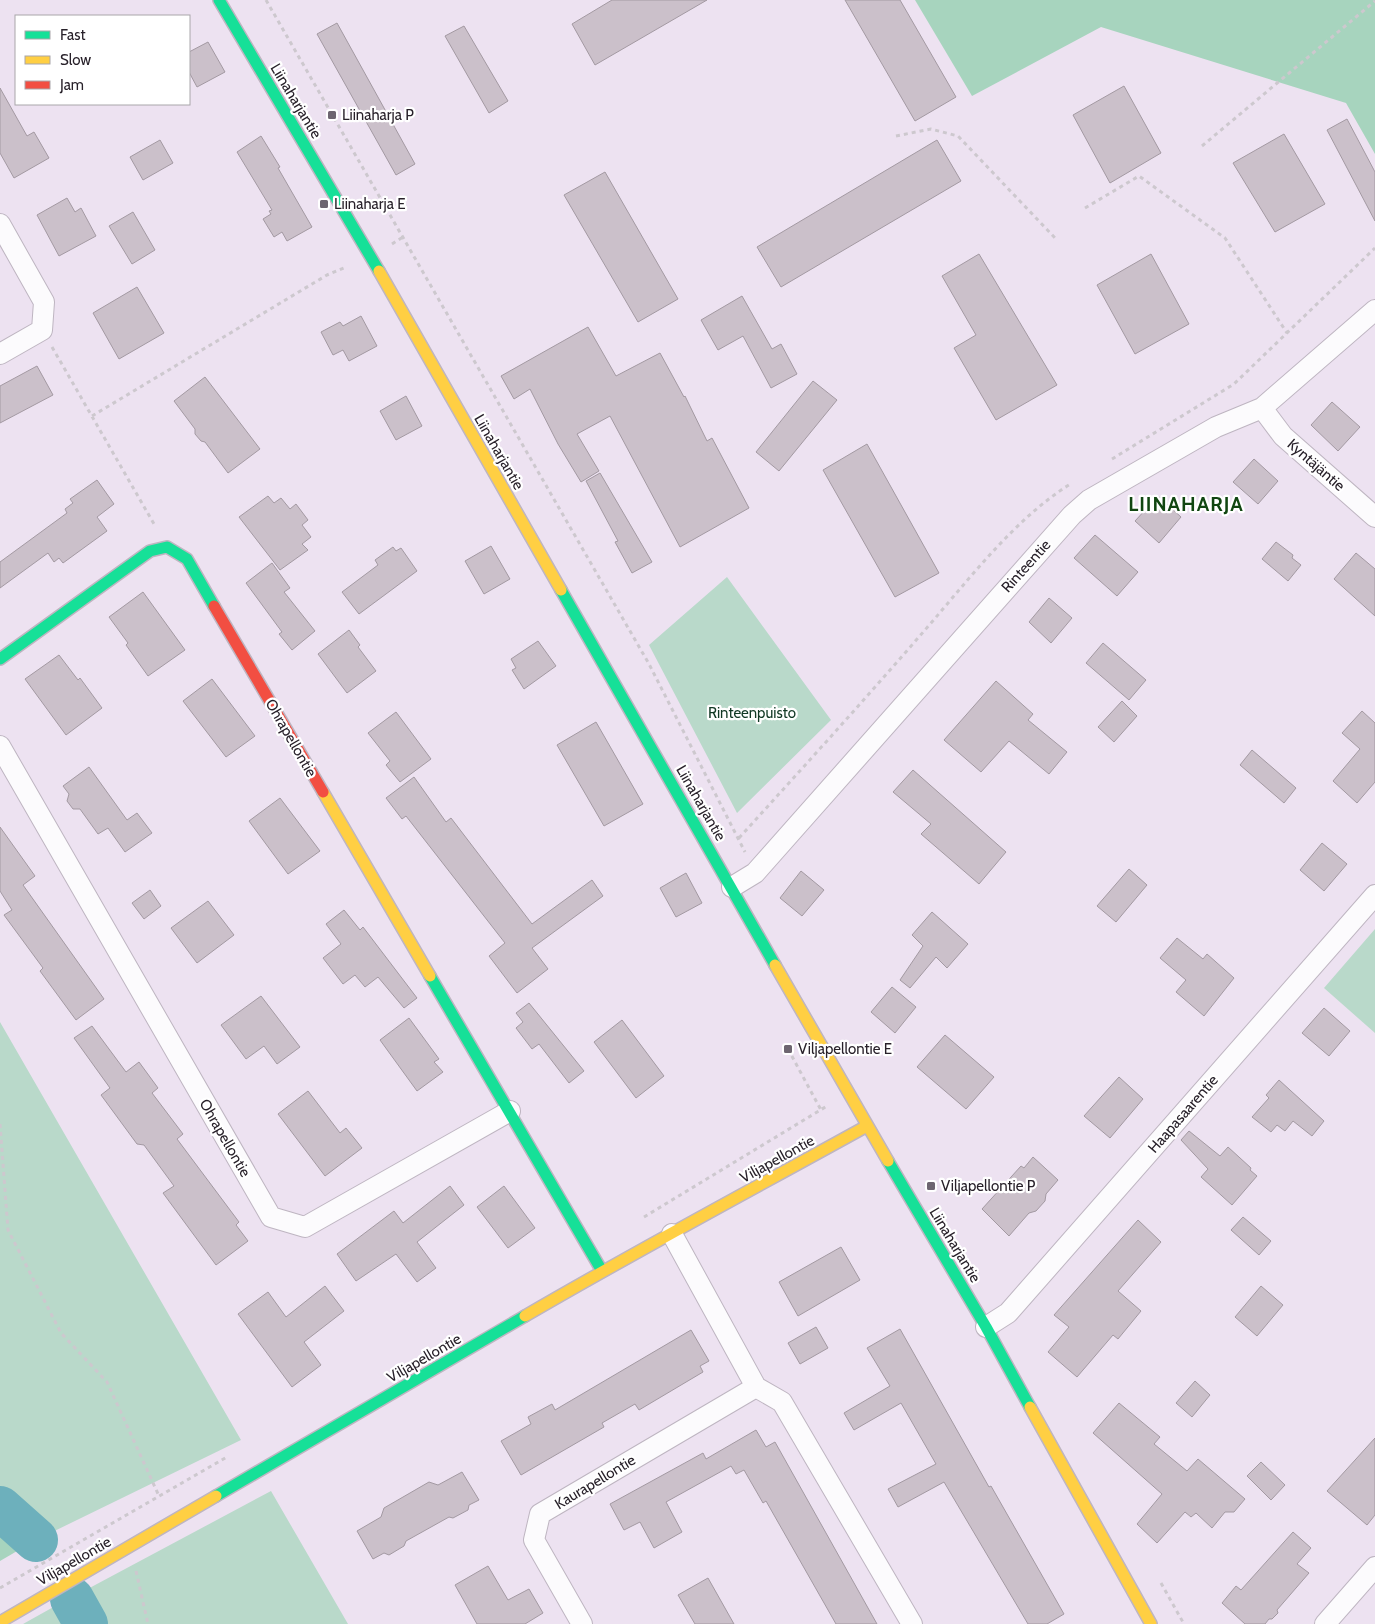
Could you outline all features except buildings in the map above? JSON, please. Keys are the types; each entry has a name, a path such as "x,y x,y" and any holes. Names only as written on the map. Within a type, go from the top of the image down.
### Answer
{"street":[{"name":"Liinaharjantie","path":"219,0 370,256 867,1126 986,1327 1151,1624"},
{"path":"0,224 44,302 42,330 0,354"},
{"name":"Rinteentie","path":"732,887 755,873 1072,515 1090,500 1216,427 1262,408 1375,310"},
{"name":"Kyntäjäntie","path":"1262,408 1283,436 1375,517"},
{"path":"0,659 150,551 167,547"},
{"name":"Ohrapellontie","path":"167,547 187,559 602,1271"},
{"name":"Ohrapellontie","path":"0,746 271,1217 305,1227 510,1112"},
{"name":"Haapasaarentie","path":"986,1327 1008,1313 1375,895"},
{"name":"Viljapellontie","path":"0,1622 602,1271 867,1126"},
{"path":"672,1234 756,1387 782,1402 912,1624"},
{"name":"Kaurapellontie","path":"582,1624 534,1540 540,1514 756,1387"},
{"path":"1325,1624 1375,1567"}],"path":[{"path":"266,0 650,664 755,873"},
{"path":"1202,146 1375,1"},
{"path":"896,136 930,129 958,136 1056,239"},
{"path":"1085,208 1139,176 1225,238 1287,333"},
{"path":"92,416 327,275 370,256 403,238"},
{"path":"42,330 167,547"},
{"path":"788,1050 821,1110"},
{"path":"0,1124 8,1230 62,1333 107,1382 159,1496"},
{"path":"130,1545 148,1624"}],"green space":[{"path":"915,0 1375,0 1375,154 1346,103 1101,27 972,96"},
{"name":"Rinteenpuisto","path":"727,577 831,720 737,813 649,645"},
{"path":"1375,929 1375,1033 1324,988"},
{"path":"0,1022 241,1440 36,1540 0,1508"},
{"path":"271,1491 348,1624 99,1624 82,1592"},
{"path":"0,1508 36,1540 0,1561"},
{"path":"57,1605 69,1624 23,1624"}],"waterway":[{"path":"0,1508 36,1540"},
{"path":"72,1599 86,1624"}],"traffic: fast":[{"path":"219,0 379,271"},
{"path":"0,659 150,551 167,547 187,559 214,606"},
{"path":"561,590 775,965"},
{"path":"430,976 602,1271"},
{"path":"888,1161 986,1327 1030,1407"},
{"path":"216,1496 525,1316"}],"traffic: slow":[{"path":"379,271 561,590"},
{"path":"323,792 430,976"},
{"path":"775,965 888,1161"},
{"path":"525,1316 653,1243 867,1126"},
{"path":"1030,1407 1151,1624"},
{"path":"0,1622 216,1496"}],"traffic: jam":[{"path":"214,606 323,792"}],"place":[{"name":"Liinaharja P","path":"332,115"},
{"name":"Liinaharja E","path":"324,204"},
{"name":"Viljapellontie E","path":"788,1049"},
{"name":"Viljapellontie P","path":"931,1186"}],"district":[{"name":"LIINAHARJA","path":"1186,504"}]}
